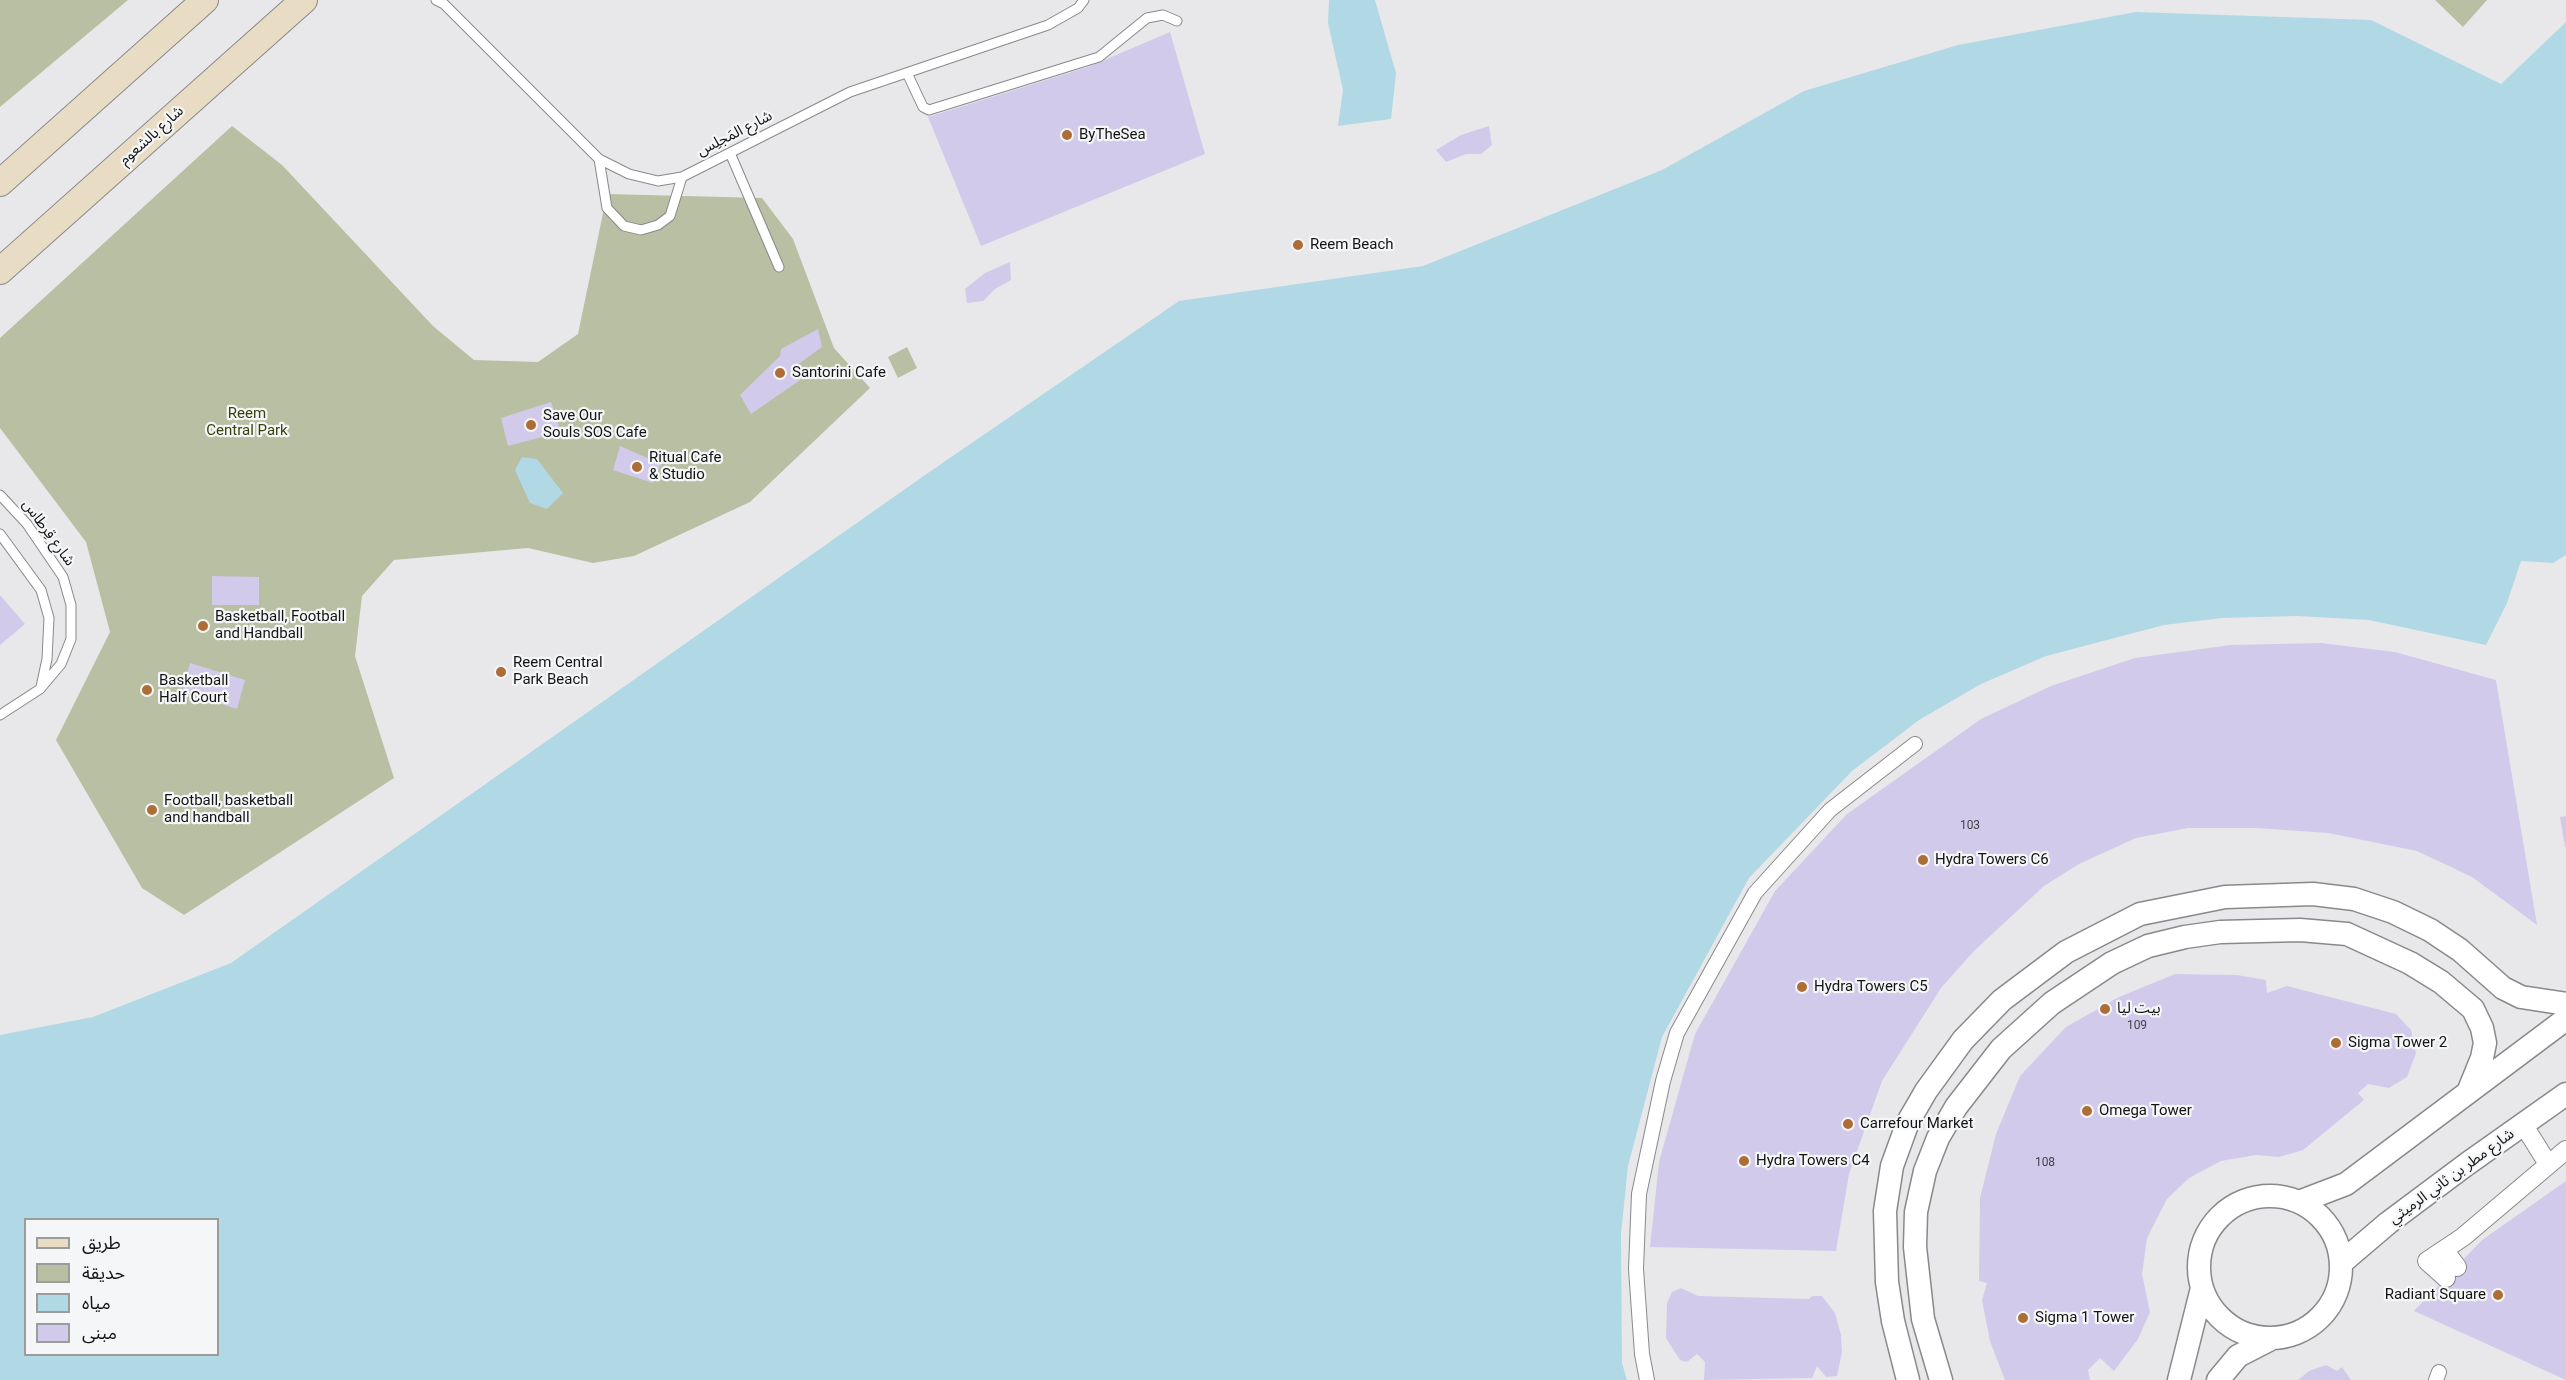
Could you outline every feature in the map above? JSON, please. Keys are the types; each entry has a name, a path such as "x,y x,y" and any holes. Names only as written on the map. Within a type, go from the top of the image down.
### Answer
{"main road":[{"path":"0,183 206,0"},
{"name":"شارع بالشعوم","path":"0,271 304,0"}],"street":[{"path":"1647,1380 1641,1354 1635,1269 1639,1194 1663,1081 1677,1034 1755,893 1830,810 1915,744"},
{"path":"1908,1380 1893,1321 1887,1282 1885,1211 1892,1166 1908,1122 1926,1090 1963,1040 1983,1018 2032,975 2099,933 2140,914 2225,897 2313,894 2354,899 2393,912 2430,930 2460,950 2503,988 2521,997 2566,1004"},
{"path":"1941,1380 1923,1319 1915,1247 1916,1212 1925,1171 1938,1138 1973,1083 2001,1049 2052,1003 2112,963 2148,946 2220,932 2300,930 2347,934 2410,963 2441,982 2473,1009 2482,1028 2485,1042 2482,1058 2469,1090"},
{"path":"2300,1202 2346,1184 2566,1019"},
{"name":"شارع مطر بن ثاني الرميثي","path":"2341,1263 2397,1216 2566,1094"},
{"path":"2523,1124 2548,1164"},
{"path":"2451,1273 2427,1261 2445,1251 2566,1150"},
{"path":"2218,1380 2238,1356 2271,1339 2292,1335 2310,1326 2325,1312 2334,1297 2341,1263 2335,1238 2321,1216 2300,1202 2277,1195 2253,1197 2232,1206 2214,1221 2203,1242 2198,1265 2202,1288 2212,1309 2228,1325 2248,1335 2271,1339"},
{"path":"2179,1380 2202,1288"}],"lane":[{"name":"شارع المَجلِس","path":"441,1 599,159 629,174 658,181 682,177 850,92 1048,25 1078,8 1084,0"},
{"path":"907,73 923,107 929,110 1099,57 1147,18 1163,15 1177,21"},
{"path":"730,153 779,267"},
{"path":"599,159 607,208 624,226 641,230 658,225 670,216 682,177"},
{"name":"شارع قِرطاس","path":"0,495 27,524 58,569 63,577 71,605 71,639 61,664 40,689 0,716"},
{"path":"0,534 41,590 50,618 47,659 40,689"}],"green space":[{"path":"0,0 128,0 0,107"},
{"path":"2435,0 2487,0 2463,27"},
{"name":"Reem Central Park","path":"232,126 282,165 433,326 474,360 538,362 578,334 607,194 762,198 793,239 834,348 870,388 750,502 634,556 593,563 528,548 394,560 362,596 355,656 394,778 184,915 142,888 56,740 110,632 86,542 0,428 0,338"},
{"path":"907,347 917,368 898,378 888,357"}],"water":[{"path":"1329,0 1375,0 1396,73 1391,119 1338,126 1343,90 1328,23"},
{"path":"2136,12 2371,20 2501,84 2566,22 2566,555 2553,563 2521,561 2507,603 2486,645 2369,620 2297,616 2222,618 2164,625 2046,656 1981,684 1919,720 1852,771 1749,878 1662,1037 1628,1166 1621,1234 1622,1363 1627,1380 0,1380 0,1035 93,1017 231,963 925,475 1179,301 1423,266 1662,170 1804,91 1958,45"},
{"path":"522,457 537,459 563,493 547,509 530,503 515,470"}],"building":[{"name":"ByTheSea","path":"1170,32 1205,154 981,246 928,117 1088,67"},
{"path":"1489,126 1492,145 1481,154 1466,154 1446,162 1436,150 1461,135"},
{"path":"1010,262 1011,280 995,289 983,301 967,303 965,289 985,273"},
{"name":"Santorini Cafe","path":"818,329 822,347 793,368 803,378 751,414 740,395 780,356 781,349"},
{"name":"Save Our Souls SOS Cafe","path":"551,402 561,432 508,446 501,418"},
{"name":"Ritual Cafe & Studio","path":"620,446 661,464 653,483 613,470"},
{"path":"212,576 259,577 259,605 212,605"},
{"path":"0,595 25,624 0,645"},
{"path":"2321,643 2395,652 2496,680 2537,925 2472,877 2417,851 2328,833 2256,828 2188,828 2136,838 2079,864 2044,886 1974,951 1941,988 1882,1081 1849,1174 1836,1251 1650,1247 1659,1162 1695,1034 1775,891 1847,814 1981,719 2051,686 2135,658 2231,645"},
{"path":"190,663 245,680 237,709 182,691"},
{"path":"2566,816 2566,847 2565,847 2560,817"},
{"path":"2175,974 2237,975 2266,980 2267,993 2287,986 2396,1014 2411,1030 2416,1053 2407,1077 2389,1088 2368,1084 2358,1093 2364,1100 2303,1150 2279,1157 2256,1155 2221,1161 2189,1178 2167,1199 2147,1238 2142,1274 2150,1312 2138,1339 2114,1371 2100,1358 2088,1370 2090,1380 2005,1380 1990,1341 1982,1300 1987,1283 1979,1281 1980,1198 1996,1134 2020,1076 2066,1027 2119,997"},
{"name":"Radiant Square","path":"2566,1181 2566,1380 2414,1311 2482,1240"},
{"path":"1681,1288 1698,1296 1809,1299 1812,1296 1822,1296 1835,1313 1841,1335 1842,1352 1837,1376 1826,1377 1817,1366 1812,1378 1704,1380 1705,1362 1697,1354 1687,1362 1680,1360 1666,1338 1667,1303 1672,1292"},
{"path":"2326,1365 2337,1371 2342,1367 2351,1380 2298,1380 2309,1371"}],"place":[{"name":"ByTheSea","path":"1067,135"},
{"name":"Reem Beach","path":"1298,245"},
{"name":"Santorini Cafe","path":"780,373"},
{"name":"Save Our Souls SOS Cafe","path":"531,425"},
{"name":"Ritual Cafe & Studio","path":"637,467"},
{"name":"Basketball, Football and Handball","path":"203,626"},
{"name":"Reem Central Park Beach","path":"501,672"},
{"name":"Basketball Half Court","path":"147,690"},
{"name":"Football, basketball and handball","path":"152,810"},
{"name":"Hydra Towers C6","path":"1923,860"},
{"name":"Hydra Towers C5","path":"1802,987"},
{"name":"بيت ليا","path":"2105,1009"},
{"name":"Sigma Tower 2","path":"2336,1043"},
{"name":"Omega Tower","path":"2087,1111"},
{"name":"Carrefour Market","path":"1848,1124"},
{"name":"Hydra Towers C4","path":"1744,1161"},
{"name":"Radiant Square","path":"2498,1295"},
{"name":"Sigma 1 Tower","path":"2023,1318"}]}
